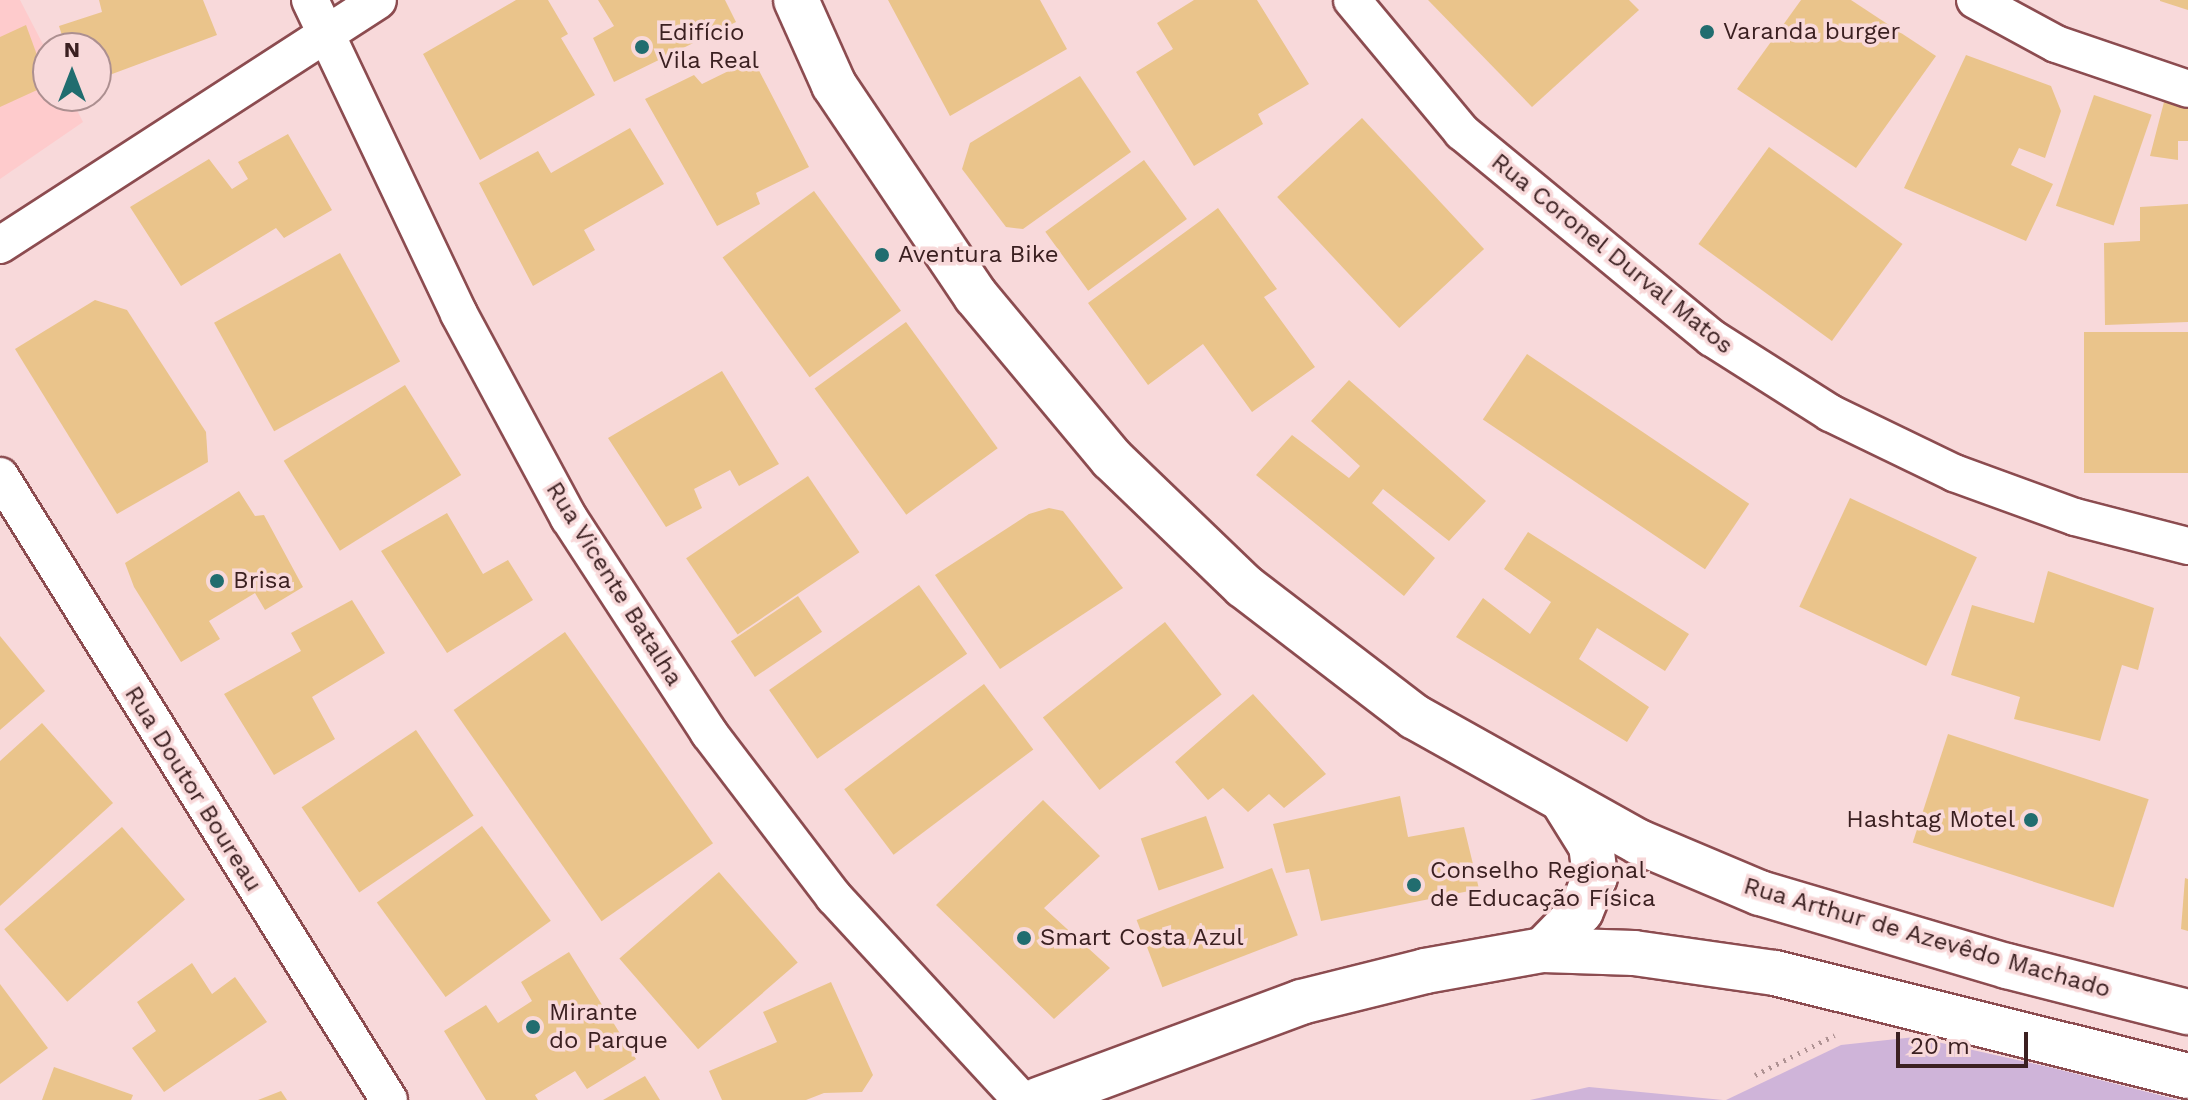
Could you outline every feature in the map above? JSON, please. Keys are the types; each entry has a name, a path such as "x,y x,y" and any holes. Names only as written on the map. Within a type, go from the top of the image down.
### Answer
{"street":[{"name":"Rua Vicente Batalha","path":"310,0 459,314 569,518 700,721 834,897 1021,1100"},
{"path":"0,245 378,0"},
{"name":"Rua Arthur de Azevêdo Machado","path":"796,0 834,85 976,296 1112,459 1244,586 1415,717 1565,804 1760,893 2007,966 2188,1012"},
{"name":"Rua Coronel Durval Matos","path":"1352,0 1462,132 1712,338 1830,413 1954,473 2075,517 2188,546"},
{"path":"1975,0 2056,44 2188,89"},
{"name":"Rua Doutor Boureau","path":"0,476 389,1100"},
{"path":"1543,950 1581,911 1595,877 1591,846 1565,804"},
{"path":"1038,1100 1301,1002 1425,971 1543,950 1634,953 1775,973 2188,1076"}],"shaded area":[{"path":"0,0 20,0 37,32 32,32 32,112 78,112 83,122 0,179"},
{"path":"1915,1037 2179,1100 1726,1100 1841,1045"},
{"path":"1589,1087 1723,1100 1530,1100"}],"building":[{"path":"99,0 203,0 217,35 112,74 112,32 61,32 59,26 102,12"},
{"path":"516,0 548,0 568,34 561,38 595,95 480,160 423,54"},
{"name":"Edifício Vila Real","path":"598,0 725,0 736,22 614,82 593,38 614,26"},
{"path":"888,0 1040,0 1067,49 950,116"},
{"path":"1194,0 1257,0 1309,84 1258,114 1263,124 1194,166 1136,72 1173,49 1157,23"},
{"path":"1428,0 1629,0 1639,10 1532,107"},
{"path":"1801,0 1851,0 1936,56 1856,168 1737,89"},
{"path":"2188,0 2188,10 2160,1"},
{"path":"26,25 32,41 32,92 0,107 0,37"},
{"path":"1966,55 2051,86 2061,111 2045,158 2019,148 2011,165 2053,184 2026,241 1904,188"},
{"path":"753,59 809,167 756,193 760,204 717,226 645,99 694,75 702,84"},
{"path":"1080,76 1131,152 1023,229 1006,227 962,169 970,143"},
{"path":"2094,95 2152,115 2114,225 2056,206"},
{"path":"2164,102 2188,107 2188,141 2178,141 2178,160 2150,156"},
{"path":"1362,118 1484,249 1399,328 1277,197"},
{"path":"630,128 664,184 584,230 595,250 533,286 479,183 538,151 551,173"},
{"path":"288,134 332,210 284,238 276,228 181,286 130,207 209,159 232,189 248,179 238,162"},
{"path":"1769,147 1902,244 1832,341 1698,244"},
{"path":"1144,160 1187,219 1088,291 1045,232"},
{"path":"814,191 901,311 810,377 723,257"},
{"path":"2188,204 2188,322 2105,325 2104,243 2140,241 2140,207"},
{"path":"1218,208 1277,289 1264,297 1315,367 1252,412 1203,344 1148,385 1088,303"},
{"path":"340,253 400,361 274,431 214,323"},
{"path":"95,300 127,310 206,432 208,462 117,514 15,349"},
{"path":"906,322 998,448 906,515 815,388"},
{"path":"2084,332 2188,332 2188,473 2084,473"},
{"path":"1527,354 1749,504 1705,569 1483,419"},
{"path":"722,371 779,464 739,486 730,470 694,489 702,508 666,527 608,438"},
{"path":"1349,380 1486,501 1449,541 1383,489 1372,503 1435,558 1404,596 1256,475 1292,435 1349,478 1360,466 1311,421"},
{"path":"405,385 461,475 340,551 284,461"},
{"path":"808,476 859,552 738,634 686,558"},
{"name":"Brisa","path":"239,491 255,516 264,515 303,587 265,610 255,593 209,621 220,639 181,662 134,587 125,563"},
{"path":"1850,498 1977,557 1926,666 1799,607"},
{"path":"1049,508 1063,511 1123,588 1000,669 935,575 1029,514"},
{"path":"447,513 483,574 508,560 533,600 447,653 381,551"},
{"path":"1528,532 1689,634 1665,671 1597,628 1579,659 1649,707 1627,742 1456,637 1483,598 1530,634 1551,602 1504,569"},
{"path":"2048,571 2154,608 2138,670 2122,665 2100,741 2014,719 2020,697 1951,675 1972,605 2034,623"},
{"path":"919,585 967,654 817,759 769,690"},
{"path":"798,596 822,632 755,677 731,641"},
{"path":"352,600 385,653 312,697 335,739 274,775 224,694 301,651 291,633"},
{"path":"1165,622 1222,694 1099,790 1043,717"},
{"path":"565,632 713,843 602,921 454,710"},
{"path":"0,636 45,691 0,730"},
{"path":"984,684 1033,749 894,855 844,789"},
{"path":"1253,694 1326,774 1284,808 1269,794 1248,812 1223,788 1208,800 1175,762"},
{"path":"42,723 113,803 0,906 0,761"},
{"path":"416,730 474,815 359,893 302,807"},
{"name":"Hashtag Motel","path":"1948,734 2149,799 2113,908 1913,842"},
{"path":"1400,796 1408,837 1464,827 1479,889 1321,921 1309,869 1286,873 1273,824"},
{"name":"Smart Costa Azul","path":"1043,800 1100,856 1044,908 1110,968 1054,1019 936,905"},
{"path":"1206,816 1224,868 1159,890 1141,838"},
{"path":"482,826 551,921 446,997 377,902"},
{"path":"122,827 185,899 67,1002 4,929"},
{"path":"1272,868 1298,935 1162,987 1137,920"},
{"path":"719,872 798,963 698,1049 619,959"},
{"path":"2185,878 2188,879 2188,931 2181,929"},
{"name":"Mirante do Parque","path":"569,952 636,1059 587,1089 575,1071 535,1095 538,1100 486,1100 444,1031 486,1005 498,1023 532,1001 521,982"},
{"path":"192,963 212,994 235,977 267,1022 164,1092 132,1048 156,1031 137,1002"},
{"path":"831,982 873,1075 862,1092 824,1093 806,1100 722,1100 709,1071 777,1042 763,1012"},
{"path":"0,984 48,1048 0,1084"},
{"path":"54,1067 133,1095 131,1100 42,1100"},
{"path":"645,1076 660,1100 603,1100"},
{"path":"281,1091 287,1100 258,1100"}],"place":[{"name":"Varanda burger","path":"1707,32"},
{"name":"Edifício Vila Real","path":"642,47"},
{"name":"Aventura Bike","path":"882,255"},
{"name":"Brisa","path":"217,581"},
{"name":"Hashtag Motel","path":"2031,820"},
{"name":"Conselho Regional de Educação Física","path":"1414,885"},
{"name":"Smart Costa Azul","path":"1024,938"},
{"name":"Mirante do Parque","path":"533,1027"}]}
